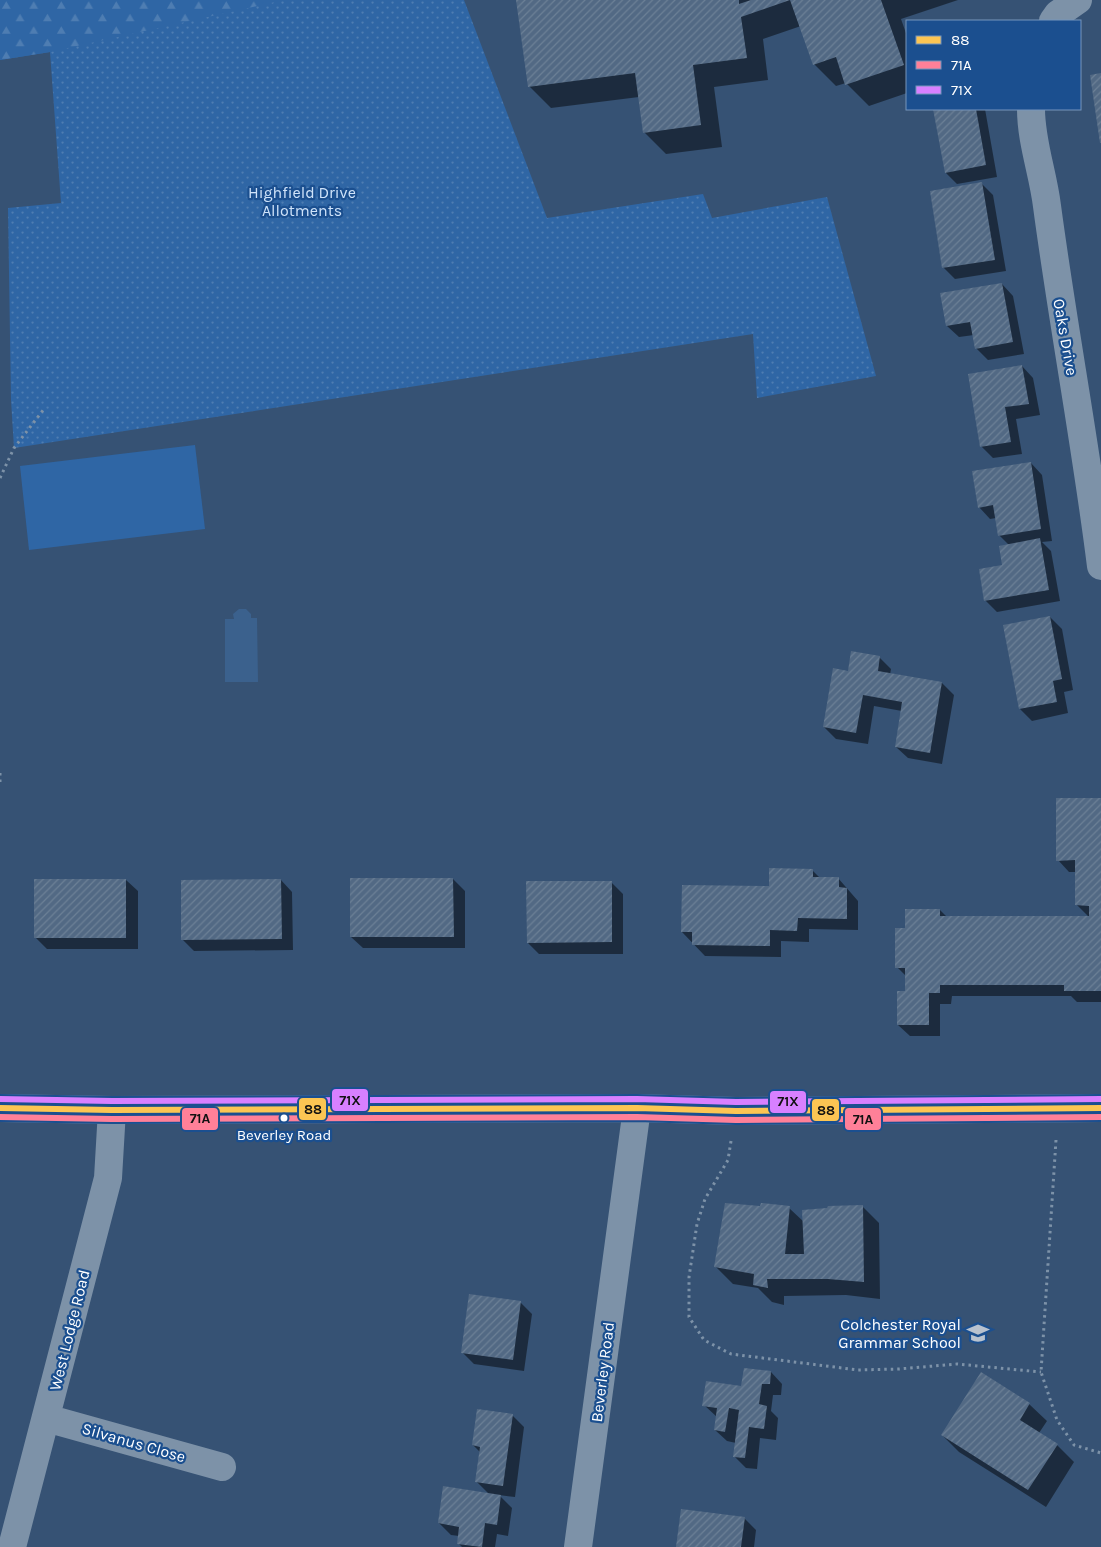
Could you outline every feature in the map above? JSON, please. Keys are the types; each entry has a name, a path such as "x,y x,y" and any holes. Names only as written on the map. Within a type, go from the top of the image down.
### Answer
{"main road":[{"path":"0,1108 112,1110 637,1108 736,1111 1101,1108"}],"street":[{"path":"1054,20 1058,14 1078,0"},
{"name":"Oaks Drive","path":"1031,110 1031,126 1046,198 1058,286 1090,480 1101,566"},
{"name":"Beverley Road","path":"578,1547 637,1108"},
{"name":"West Lodge Road","path":"12,1547 108,1178 112,1110"},
{"name":"Silvanus Close","path":"46,1418 222,1467"}],"path":[{"path":"0,478 14,448 44,409"},
{"path":"0,773 0,783"},
{"path":"1058,1108 1041,1372 1057,1420 1074,1445 1101,1453"},
{"path":"736,1111 728,1160 704,1199 697,1224 688,1277 689,1317 704,1340 731,1354 858,1370 957,1364 1041,1372"}],"green space":[{"name":"Highfield Drive Allotments","path":"0,0 464,0 547,218 703,194 712,218 827,197 876,376 757,398 753,334 14,448 11,400 8,208 61,203 50,52 0,60"},
{"path":"0,0 284,0 50,52 0,60"},
{"path":"195,445 205,529 29,550 20,466"}],"shaded area":[{"path":"239,609 246,609 251,614 251,618 257,618 258,682 225,682 225,619 234,619 233,614"}],"building":[{"path":"516,0 739,0 739,4 751,0 790,0 741,17 747,58 693,65 701,125 643,133 635,73 528,87"},
{"path":"790,0 881,0 904,65 845,85 836,57 813,65"},
{"path":"1101,73 1101,143 1100,143 1090,75"},
{"path":"933,110 976,110 986,165 945,173"},
{"path":"982,182 995,260 942,268 930,191"},
{"path":"1002,283 1013,342 975,349 970,322 946,326 940,293"},
{"path":"1022,365 1029,404 1005,407 1011,442 980,447 968,374"},
{"path":"1031,462 1041,529 998,536 993,505 978,508 972,471"},
{"path":"1040,538 1049,590 984,601 979,569 1002,565 999,546"},
{"path":"1050,616 1062,679 1053,681 1057,702 1019,709 1003,625"},
{"path":"851,651 880,656 878,671 942,682 930,753 895,747 902,702 863,695 856,733 823,727 833,668 848,671"},
{"path":"1056,798 1101,798 1101,991 1064,991 1064,985 940,985 940,993 929,993 929,1025 897,1025 897,991 905,991 905,968 895,968 895,928 905,928 905,909 940,909 940,916 1089,916 1089,906 1075,905 1075,860 1056,861"},
{"path":"769,868 813,869 813,877 839,877 839,887 847,888 847,919 798,918 797,931 770,930 770,946 692,945 692,932 681,932 682,885 769,886"},
{"path":"350,878 453,878 454,937 350,937"},
{"path":"34,879 126,879 126,938 34,938"},
{"path":"281,879 282,939 181,940 181,880"},
{"path":"526,881 612,881 612,942 527,943"},
{"path":"725,1203 760,1206 761,1203 790,1206 785,1254 804,1254 802,1210 827,1208 828,1206 863,1205 864,1282 828,1279 767,1279 768,1288 753,1285 754,1274 714,1267"},
{"path":"469,1294 521,1301 513,1360 461,1353"},
{"path":"744,1368 771,1371 770,1384 762,1384 759,1404 767,1406 764,1429 749,1427 745,1458 733,1457 739,1410 729,1408 725,1432 714,1430 717,1408 702,1406 706,1381 741,1386"},
{"path":"981,1372 1030,1403 1020,1420 1058,1444 1028,1490 941,1435"},
{"path":"477,1409 513,1414 503,1486 475,1482 480,1447 472,1445"},
{"path":"443,1486 501,1495 497,1525 485,1523 482,1547 457,1544 459,1527 438,1523"},
{"path":"681,1509 745,1517 741,1547 676,1547"}],"transit line":[{"name":"71X","path":"0,1099 112,1101 637,1099 736,1102 1101,1099"},
{"name":"88","path":"0,1108 112,1110 637,1108 736,1111 1101,1108"},
{"name":"71A","path":"0,1117 112,1119 637,1117 736,1120 1101,1117"}],"place":[{"name":"Beverley Road","path":"284,1118"},
{"name":"Colchester Royal Grammar School","path":"978,1333"}]}
